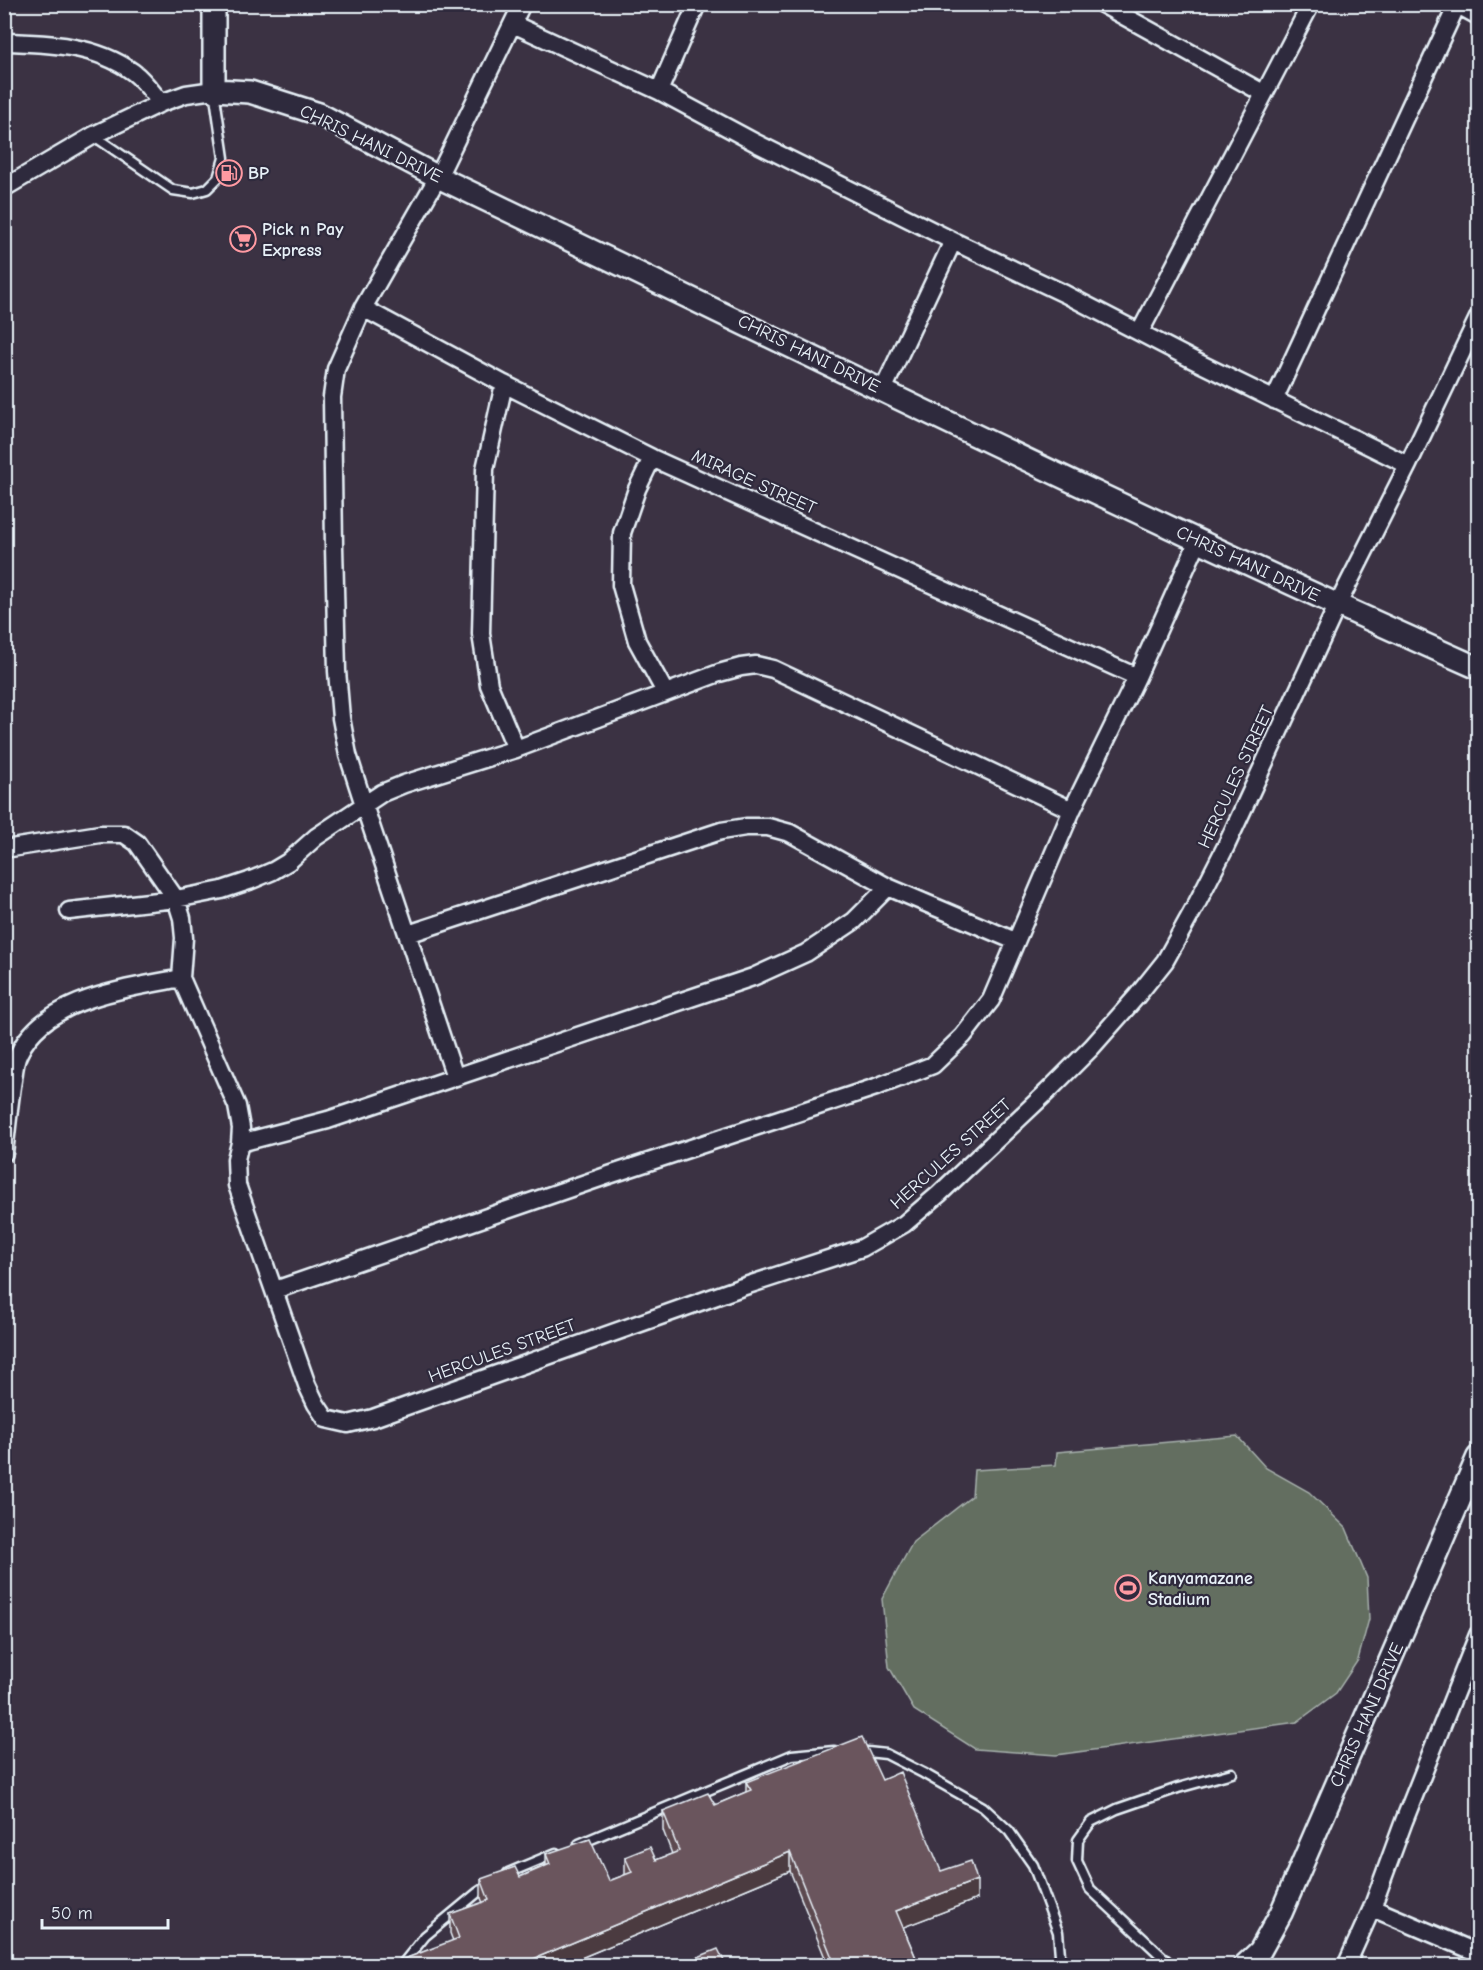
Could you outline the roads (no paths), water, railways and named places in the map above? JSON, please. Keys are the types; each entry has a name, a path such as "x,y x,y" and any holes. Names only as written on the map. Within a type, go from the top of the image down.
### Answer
{"street":[{"path":"4,188 94,135 161,103 186,94 214,90 214,4"},
{"path":"456,1077 364,805 348,755 341,718 337,670 332,397 336,369 363,308 438,177 522,4"},
{"path":"659,91 697,4"},
{"path":"1102,4 1263,93"},
{"path":"1140,332 1311,4"},
{"path":"1274,400 1457,5 1479,15"},
{"path":"513,24 659,91 756,143 1408,465"},
{"path":"4,42 63,45 109,58 133,72 161,103"},
{"name":"CHRIS HANI DRIVE","path":"214,90 250,92 319,114 438,177 1198,541 1337,606 1479,668"},
{"path":"883,390 953,241"},
{"name":"MIRAGE STREET","path":"363,308 504,384 652,458 1137,677"},
{"name":"HERCULES STREET","path":"182,978 237,1106 241,1128 236,1159 237,1185 307,1385 326,1419 348,1424 373,1418 731,1290 862,1248 904,1224 1047,1092 1092,1047 1165,961 1226,846 1337,606 1479,318"},
{"path":"504,384 485,469 481,634 489,685 516,749"},
{"path":"652,458 622,533 621,585 638,641 665,692"},
{"path":"274,1290 606,1176 876,1087 933,1065 963,1036 991,1000 1072,810 1137,677 1198,541"},
{"path":"69,910 176,899 222,890 273,871 288,862 316,837 382,793 603,718 665,692 741,667 756,665 773,669 1072,810"},
{"path":"408,934 721,831 746,827 768,827 790,833 888,887 1015,941"},
{"path":"4,1153 9,1104 18,1053 31,1034 68,1006 97,996 182,978 184,938 182,918 176,899 137,843 123,834 100,834 11,848"},
{"path":"240,1143 328,1120 753,976 806,953 854,921 888,887"},
{"name":"CHRIS HANI DRIVE","path":"1244,1965 1260,1951 1281,1912 1472,1490 1479,1457"},
{"path":"1346,1965 1372,1908 1404,1821 1479,1635"},
{"path":"1372,1908 1479,1953"}],"lane":[{"path":"94,135 173,190 193,193 207,189 218,178 224,158 214,90"},
{"path":"504,1876 513,1870 650,1816 792,1755 844,1750 886,1754 983,1807 1009,1831 1033,1865 1058,1932 1061,1965"},
{"path":"1168,1965 1167,1961 1090,1889 1077,1861 1078,1840 1091,1822 1117,1809 1178,1788 1232,1773"},
{"path":"402,1965 425,1936 495,1881"}],"place":[{"name":"BP","path":"229,173"},
{"name":"Pick n Pay Express","path":"243,239"},
{"name":"Kanyamazane Stadium","path":"1128,1588"}]}
